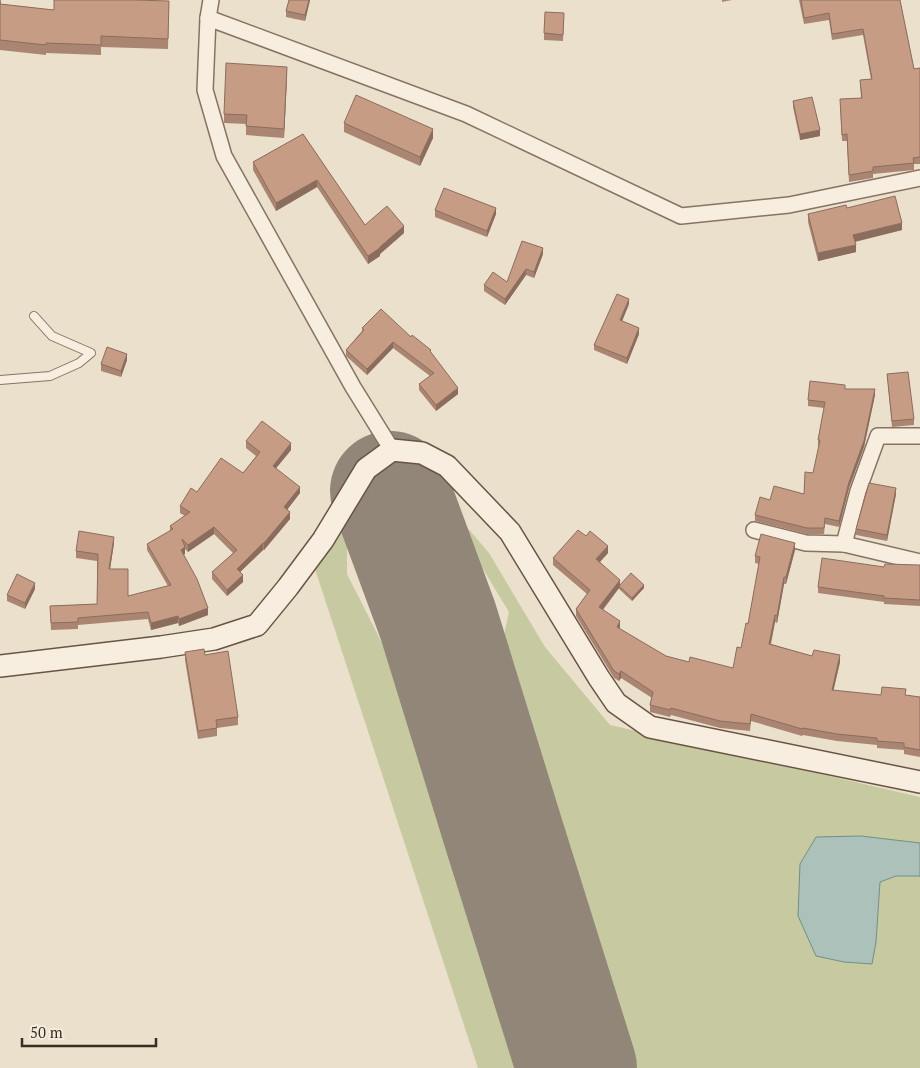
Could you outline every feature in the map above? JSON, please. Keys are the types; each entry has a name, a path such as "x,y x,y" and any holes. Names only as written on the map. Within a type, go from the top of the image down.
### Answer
{"main road":[{"path":"0,666 214,639 257,625 323,540 366,469 392,450 422,453 447,466 510,532 616,703 650,727 920,782"}],"street":[{"path":"211,0 208,18 205,90 224,156 353,387 392,450"},
{"path":"208,18 466,114 681,216 789,205 920,178"},
{"path":"844,544 858,491 878,436 920,436"},
{"path":"754,530 806,542 844,544 920,562"}],"lane":[{"path":"0,380 50,376 79,363 91,353 52,336 34,316"}],"green space":[{"path":"391,477 425,487 453,511 489,553 545,647 610,725 920,797 920,843 861,836 876,942 880,882 896,876 920,876 920,1068 612,1068 491,695 509,612 454,521 408,485 376,485 361,507 347,540 347,574 419,716 429,726 540,1068 478,1068 315,569 366,482"}],"water":[{"path":"861,836 920,843 920,876 896,876 880,882 876,942 872,964 844,962 816,956 798,916 800,864 816,837"}],"building":[{"path":"54,0 169,1 168,39 101,36 101,45 46,43 46,45 0,40 0,4 54,10"},
{"path":"289,0 309,0 305,15 286,11"},
{"path":"801,0 900,0 914,69 920,68 920,157 913,158 914,163 873,167 873,171 849,175 847,134 842,135 840,99 862,98 860,80 872,79 863,29 832,34 829,13 804,18"},
{"path":"545,12 564,13 563,35 544,33"},
{"path":"226,63 287,67 284,129 246,126 247,115 224,114"},
{"path":"356,95 433,129 420,157 344,123"},
{"path":"812,97 820,130 800,134 793,101"},
{"path":"303,134 365,225 387,206 404,226 380,248 368,256 317,180 276,203 253,162"},
{"path":"444,188 496,208 487,231 435,210"},
{"path":"895,196 902,223 853,235 856,245 818,253 808,214 846,205 847,208"},
{"path":"522,241 543,248 534,272 526,269 505,299 484,285 493,272 507,282"},
{"path":"617,294 629,299 620,320 639,328 627,358 594,345"},
{"path":"381,309 411,337 412,335 431,350 458,388 436,405 419,384 434,373 393,342 367,369 346,350 364,330 362,328"},
{"path":"107,347 127,354 121,371 101,364"},
{"path":"908,372 914,419 892,421 887,374"},
{"path":"810,381 845,385 845,389 875,389 864,441 849,482 839,521 825,518 824,528 807,528 755,515 760,497 770,500 774,486 804,494 805,472 813,473 825,402 808,400"},
{"path":"262,421 291,443 273,466 300,487 284,507 290,512 264,543 237,569 243,575 227,590 212,572 237,550 214,527 188,545 182,539 185,547 181,550 197,579 208,608 179,619 178,616 151,623 148,612 78,618 78,622 51,623 50,606 97,604 98,554 76,551 79,531 114,537 109,569 128,569 128,596 171,585 147,544 173,529 170,526 190,512 180,506 191,488 197,492 221,458 243,473 260,452 246,441"},
{"path":"869,483 896,488 887,535 856,529"},
{"path":"578,530 586,536 590,531 608,546 596,559 620,580 599,607 620,621 617,627 666,656 689,662 690,657 733,668 737,647 741,648 746,623 748,624 760,557 755,556 761,534 795,543 786,577 784,577 777,616 775,615 769,644 812,656 814,650 840,655 832,690 881,695 882,687 906,689 905,695 920,697 920,750 904,747 904,743 877,741 877,738 802,729 751,714 750,724 720,721 671,708 670,710 650,705 653,692 621,671 619,674 614,671 576,609 590,590 553,558"},
{"path":"822,558 884,567 885,564 920,565 920,600 884,598 884,596 818,587"},
{"path":"631,573 644,585 632,598 619,586"},
{"path":"17,574 35,583 25,603 7,595"},
{"path":"204,649 205,655 228,651 238,717 216,720 217,728 198,731 185,652"}],"runway":[{"path":"390,491 438,621 577,1068"}]}
